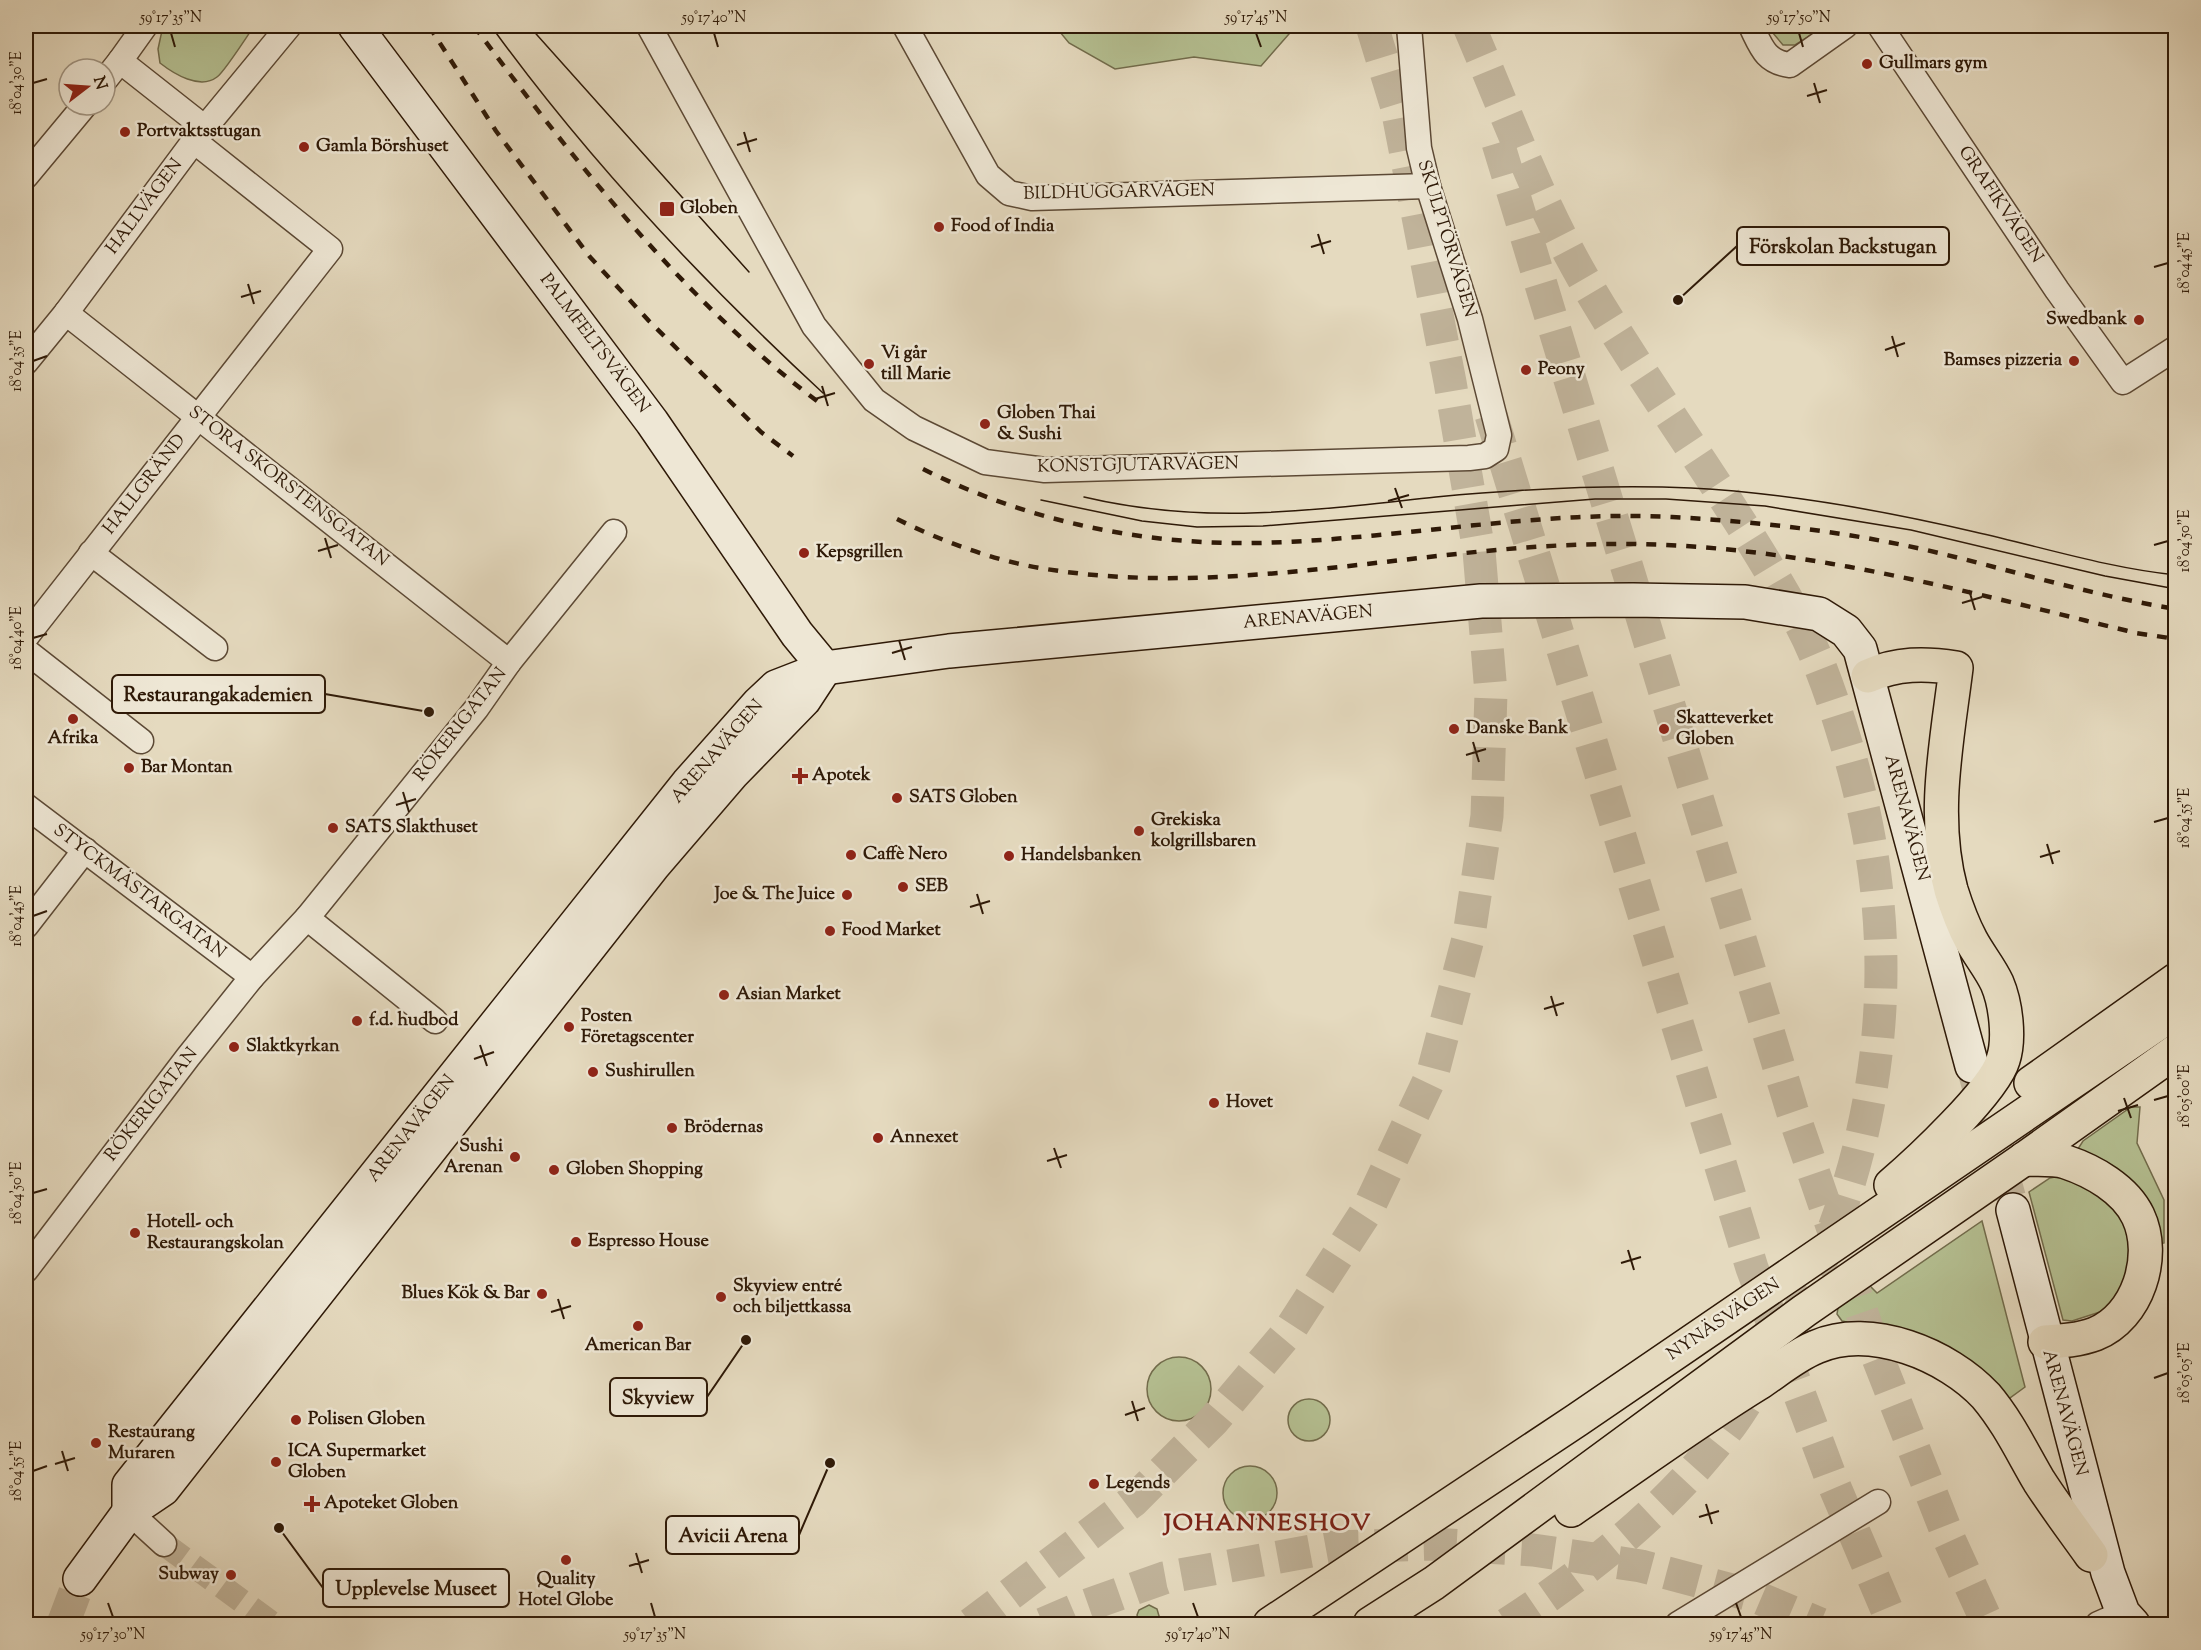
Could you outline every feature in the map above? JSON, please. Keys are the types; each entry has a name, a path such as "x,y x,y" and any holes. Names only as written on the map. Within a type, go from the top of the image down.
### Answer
{"highway":[{"path":"1863,678 1899,666 1928,664 1956,668 1941,784 1944,850 1951,889 1971,940 1997,984 2004,1012 2006,1041 2003,1060 1993,1080 1921,1159"},
{"path":"1782,1280 1921,1159 2175,980"},
{"name":"NYNÄSVÄGEN","path":"1270,1624 1782,1280 2175,1011"},
{"name":"NYNÄSVÄGEN","path":"1370,1624 1434,1583 1804,1311 2175,1051"},
{"path":"2024,1159 2064,1161 2097,1176 2120,1192 2137,1215 2146,1249 2139,1287 2126,1309 2113,1324 2096,1334 2075,1340 2045,1342"},
{"path":"1434,1583 1539,1532 1757,1383 1817,1347 1845,1340 1880,1341 1910,1347 1948,1363 1978,1390 2017,1439 2040,1481 2091,1556"}],"main road":[{"name":"PALMFELTSVÄGEN","path":"355,26 652,422 797,634 825,668"},
{"name":"ARENAVÄGEN","path":"129,1512 129,1485 696,774 776,687 825,668 1030,643 1481,601 1745,602 1819,614 1846,631 1860,650 1863,678 1968,1070"},
{"name":"ARENAVÄGEN","path":"2005,1215 2045,1342 2094,1524 2115,1621 2091,1556 2050,1417 2005,1215"},
{"path":"80,1579 129,1512"}],"street":[{"path":"117,65 145,26"},
{"name":"HALLVÄGEN","path":"26,362 66,313 200,135 289,26"},
{"name":"KONSTGJUTARVÄGEN","path":"649,26 814,326 874,400 914,428 943,444 985,462 1045,470 1468,458 1485,456 1496,449"},
{"name":"BILDHUGGARVÄGEN","path":"905,26 988,175 1009,193 1032,198 1428,186"},
{"name":"SKULPTÖRVÄGEN","path":"1409,26 1419,148 1428,186 1470,319 1499,435 1496,449"},
{"path":"1751,26 1767,57 1777,64 1790,65 1845,26"},
{"name":"GRAFIKVÄGEN","path":"1880,26 2057,290 2123,382 2175,348"},
{"path":"120,61 200,135"},
{"path":"26,176 75,117"},
{"name":"HALLGRÄND","path":"26,637 330,249 200,135"},
{"name":"STORA SKORSTENSGATAN","path":"66,313 200,416 509,662"},
{"name":"RÖKERIGATAN","path":"26,1270 252,977 307,918 476,709 509,662 614,532"},
{"path":"91,553 215,648"},
{"path":"26,651 141,741"},
{"name":"STYCKMÄSTARGATAN","path":"26,807 252,977"},
{"path":"26,926 85,850"},
{"path":"307,918 435,1021"},
{"path":"1678,1624 1878,1502"},
{"path":"129,1512 164,1544"}],"green space":[{"path":"163,26 254,26 220,74 210,81 203,82 180,76 160,63 158,49"},
{"path":"1055,26 1296,26 1261,66 1194,57 1115,69 1069,43"},
{"path":"1767,26 1826,26 1795,45 1783,45"},
{"path":"2131,1107 2140,1107 2137,1143 2164,1200 2164,1243 2157,1245 2076,1152 2083,1141"},
{"path":"2065,1175 2092,1186 2127,1220 2134,1251 2117,1298 2103,1311 2072,1321 2063,1320 2029,1192 2050,1178"},
{"path":"1982,1221 2025,1387 2007,1400 1861,1325 1842,1321 1837,1314 1838,1308 1870,1286 1877,1293"},
{"path":"1179,1357 1191,1359 1202,1366 1209,1377 1211,1389 1209,1401 1202,1412 1191,1419 1179,1421 1167,1419 1156,1412 1149,1401 1147,1389 1149,1377 1156,1366 1167,1359"},
{"path":"1309,1399 1324,1405 1330,1420 1324,1435 1309,1441 1294,1435 1288,1420 1294,1405"},
{"path":"1245,1466 1255,1466 1265,1470 1273,1478 1277,1493 1273,1508 1265,1516 1255,1520 1245,1520 1235,1516 1227,1508 1223,1498 1223,1488 1227,1478 1235,1470"},
{"path":"1149,1605 1157,1609 1159,1616 1169,1624 1140,1624 1137,1615 1139,1610"}],"tunnel":[{"path":"1372,26 1402,124"},
{"path":"1469,26 1536,185 1566,248 1609,321 1720,491 1799,621 1819,664 1836,710 1865,815 1877,890 1881,964 1878,1038 1867,1111 1849,1183 1824,1254 1792,1325"},
{"path":"971,1624 1133,1501 1213,1421 1289,1331 1368,1209 1433,1072 1469,935 1487,816 1491,693 1479,551 1450,382 1396,103"},
{"path":"1498,143 1792,1110 1874,1348 1950,1541 1988,1624"},
{"path":"1491,415 1752,1268 1831,1478 1893,1624"},
{"path":"1974,1071 2013,1210"},
{"path":"1507,1624 1597,1560 1653,1512 1704,1459 1740,1412 1760,1380"},
{"path":"164,1544 273,1624"},
{"path":"1043,1624 1085,1606 1164,1578 1333,1547 1433,1544 1533,1550 1641,1566 1754,1596 1820,1624"},
{"path":"63,1624 80,1579"}],"tram line":[{"path":"491,26 567,124 648,218 690,263 823,393"},
{"path":"529,26 749,272"},
{"path":"1084,497 1129,506 1174,511 1260,513 1346,507 1468,494 1564,488 1659,487 1727,490 1798,498 1869,510 1975,532 2100,562 2176,575"},
{"path":"1041,500 1142,521 1197,527 1263,526 1595,499 1666,499 1765,506 1911,530 2105,576 2176,589"}],"railway":[{"path":"429,26 496,131 590,257 649,321 761,432 793,456"},
{"path":"474,26 593,180 636,230 727,324 825,407"},
{"path":"923,469 1003,503 1044,516 1086,526 1170,540 1214,543 1309,541 1568,518 1620,516 1706,519 1773,525 1873,539 2116,597 2176,609"},
{"path":"897,519 951,543 1008,561 1046,569 1118,577 1191,578 1263,574 1481,551 1554,546 1626,544 1691,546 1820,562 1884,574 2136,633 2176,639"}],"place":[{"name":"Gullmars gym","path":"1867,64"},
{"name":"Portvaktsstugan","path":"125,132"},
{"name":"Gamla Börshuset","path":"304,147"},
{"name":"Globen","path":"667,209"},
{"name":"Food of India","path":"939,227"},
{"name":"Förskolan Backstugan","path":"1678,300"},
{"name":"Swedbank","path":"2139,320"},
{"name":"Bamses pizzeria","path":"2074,361"},
{"name":"Vi går till Marie","path":"869,364"},
{"name":"Peony","path":"1526,370"},
{"name":"Globen Thai & Sushi","path":"985,424"},
{"name":"Kepsgrillen","path":"804,553"},
{"name":"Restaurangakademien","path":"429,712"},
{"name":"Afrika","path":"73,719"},
{"name":"Danske Bank","path":"1454,729"},
{"name":"Skatteverket Globen","path":"1664,729"},
{"name":"Bar Montan","path":"129,768"},
{"name":"Apotek","path":"800,776"},
{"name":"SATS Globen","path":"897,798"},
{"name":"SATS Slakthuset","path":"333,828"},
{"name":"Grekiska kolgrillsbaren","path":"1139,831"},
{"name":"Caffè Nero","path":"851,855"},
{"name":"Handelsbanken","path":"1009,856"},
{"name":"SEB","path":"903,887"},
{"name":"Joe & The Juice","path":"847,895"},
{"name":"Food Market","path":"830,931"},
{"name":"Asian Market","path":"724,995"},
{"name":"f.d. hudbod","path":"357,1021"},
{"name":"Posten Företagscenter","path":"569,1027"},
{"name":"Slaktkyrkan","path":"234,1047"},
{"name":"Sushirullen","path":"593,1072"},
{"name":"Hovet","path":"1214,1103"},
{"name":"Brödernas","path":"672,1128"},
{"name":"Annexet","path":"878,1138"},
{"name":"Sushi Arenan","path":"515,1157"},
{"name":"Globen Shopping","path":"554,1170"},
{"name":"Hotell- och Restaurangskolan","path":"135,1233"},
{"name":"Espresso House","path":"576,1242"},
{"name":"Blues Kök & Bar","path":"542,1294"},
{"name":"Skyview entré och biljettkassa","path":"721,1297"},
{"name":"American Bar","path":"638,1326"},
{"name":"Skyview","path":"746,1340"},
{"name":"Polisen Globen","path":"296,1420"},
{"name":"Restaurang Muraren","path":"96,1443"},
{"name":"ICA Supermarket Globen","path":"276,1462"},
{"name":"Avicii Arena","path":"830,1463"},
{"name":"Legends","path":"1094,1484"},
{"name":"Apoteket Globen","path":"312,1504"},
{"name":"Upplevelse Museet","path":"279,1528"},
{"name":"Quality Hotel Globe","path":"566,1560"},
{"name":"Subway","path":"231,1575"}],"district":[{"name":"JOHANNESHOV","path":"1268,1524"}]}
